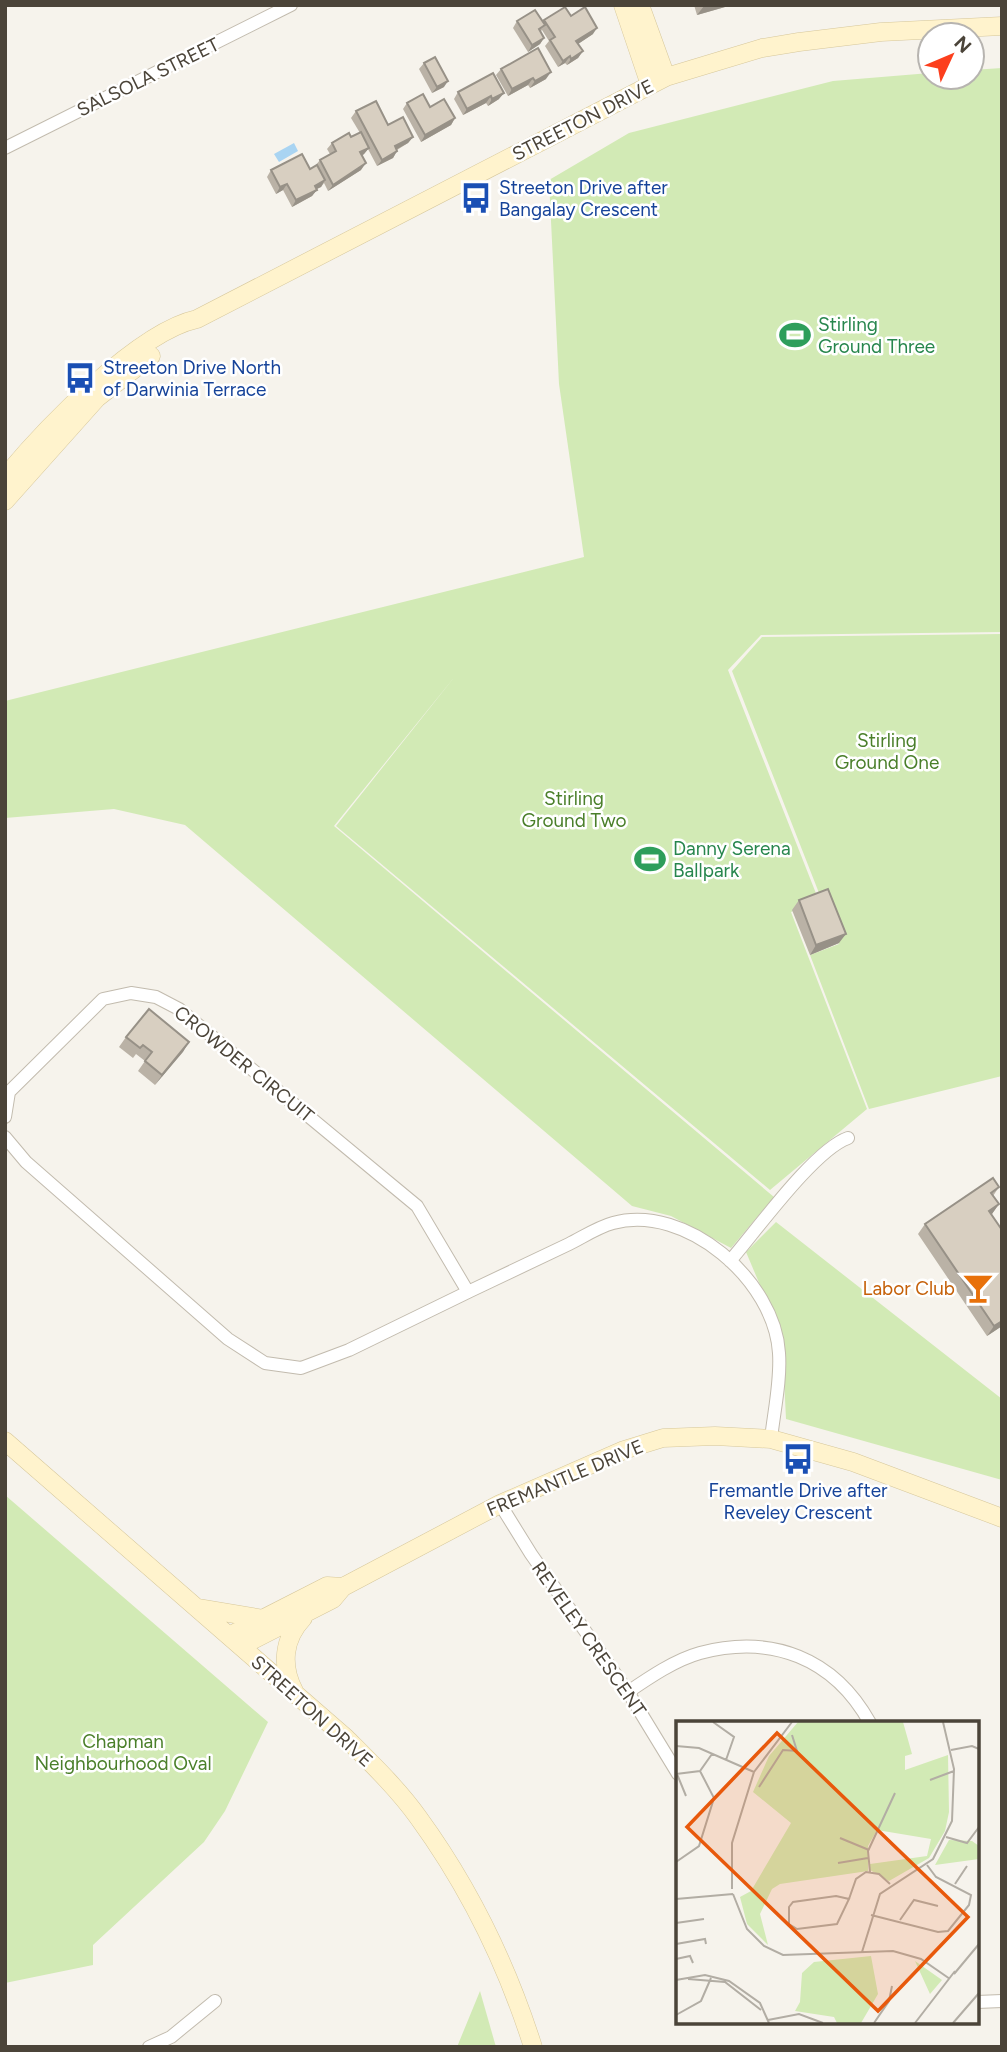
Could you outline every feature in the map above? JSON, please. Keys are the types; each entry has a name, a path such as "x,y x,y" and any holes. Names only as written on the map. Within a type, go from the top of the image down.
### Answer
{"main road":[{"path":"623,5 658,81"},
{"path":"640,5 658,81"},
{"name":"STREETON DRIVE","path":"5,477 88,389 184,322 197,319 658,81 762,48 799,42 881,32 1002,26"},
{"name":"STREETON DRIVE","path":"5,501 97,398 189,330 197,319"},
{"name":"FREMANTLE DRIVE","path":"235,1641 334,1599 343,1587 500,1504 624,1450 663,1438 771,1438 853,1462 1002,1518"},
{"name":"STREETON DRIVE","path":"5,1441 346,1738 418,1816 465,1888 496,1949 533,2047"},
{"name":"FREMANTLE DRIVE","path":"235,1641 264,1619 327,1586 343,1587"},
{"path":"195,1606 209,1612 264,1619"},
{"path":"296,1694 287,1671 287,1642 289,1634 307,1612"}],"street":[{"name":"SALSOLA STREET","path":"5,148 291,5"},
{"name":"CROWDER CIRCUIT","path":"5,1117 9,1093 103,999 131,993 156,997 179,1009 417,1206 468,1292"},
{"path":"5,1137 26,1162 228,1339 265,1363 302,1368 349,1350 614,1223 648,1222 676,1227 708,1242 747,1277 772,1323 779,1353 771,1438"},
{"path":"730,1261 799,1180 838,1142 848,1138"},
{"name":"REVELEY CRESCENT","path":"500,1504 531,1554 628,1692 676,1771"},
{"path":"628,1692 654,1674 699,1653 737,1648 784,1651 814,1662 845,1685 869,1721"},
{"path":"149,2047 171,2037 215,2001"},
{"path":"979,2002 1002,2001"}],"green space":[{"name":"Stirling Ground Two","path":"1002,68 1002,632 761,635 728,670 819,901 791,912 867,1109 770,1190 336,826 456,675 334,826 774,1197 731,1248 671,1216 632,1206 185,825 114,809 5,818 5,701 584,557 559,384 549,180 629,133 833,81 916,74 916,91 986,91 986,69"},
{"name":"Stirling Ground One","path":"1002,634 1002,1076 869,1109 810,955 839,944 732,671 762,637"},
{"path":"776,1222 1002,1399 1002,1480 786,1419 782,1337 746,1252"},
{"name":"Chapman Neighbourhood Oval","path":"5,1495 268,1722 225,1811 204,1842 93,1945 93,1965 5,1983"},
{"path":"480,1991 496,2047 457,2047"}],"water":[{"path":"294,143 298,151 279,162 274,154"}],"building":[{"path":"565,7 571,16 585,7 597,28 576,41 583,51 563,61 550,40 555,37 544,20"},
{"path":"535,10 545,25 539,29 544,38 532,45 517,21"},
{"path":"538,48 551,72 512,89 501,69"},
{"path":"435,57 448,81 437,87 424,63"},
{"path":"493,73 504,93 492,99 491,96 467,109 458,92"},
{"path":"423,94 430,107 444,99 455,118 425,135 407,103"},
{"path":"376,101 388,125 403,117 413,137 395,146 397,151 382,160 356,111"},
{"path":"361,132 369,148 360,152 366,163 333,185 320,160 336,151 332,143 349,133 351,137"},
{"path":"302,154 310,169 317,165 325,180 315,186 317,190 296,200 287,184 280,187 271,170"},
{"path":"828,889 846,934 816,945 799,900"},
{"path":"149,1009 189,1042 162,1075 145,1061 152,1052 143,1045 140,1048 126,1037"},
{"name":"Labor Club","path":"993,1178 999,1187 991,1193 999,1204 989,1211 1002,1230 1002,1321 994,1326 925,1224"}],"place":[{"name":"Streeton Drive after Bangalay Crescent","path":"476,198"},
{"name":"Stirling Ground Three","path":"795,335"},
{"name":"Streeton Drive North of Darwinia Terrace","path":"80,378"},
{"name":"Danny Serena Ballpark","path":"650,859"},
{"name":"Labor Club","path":"978,1288"},
{"name":"Fremantle Drive after Reveley Crescent","path":"798,1459"}]}
